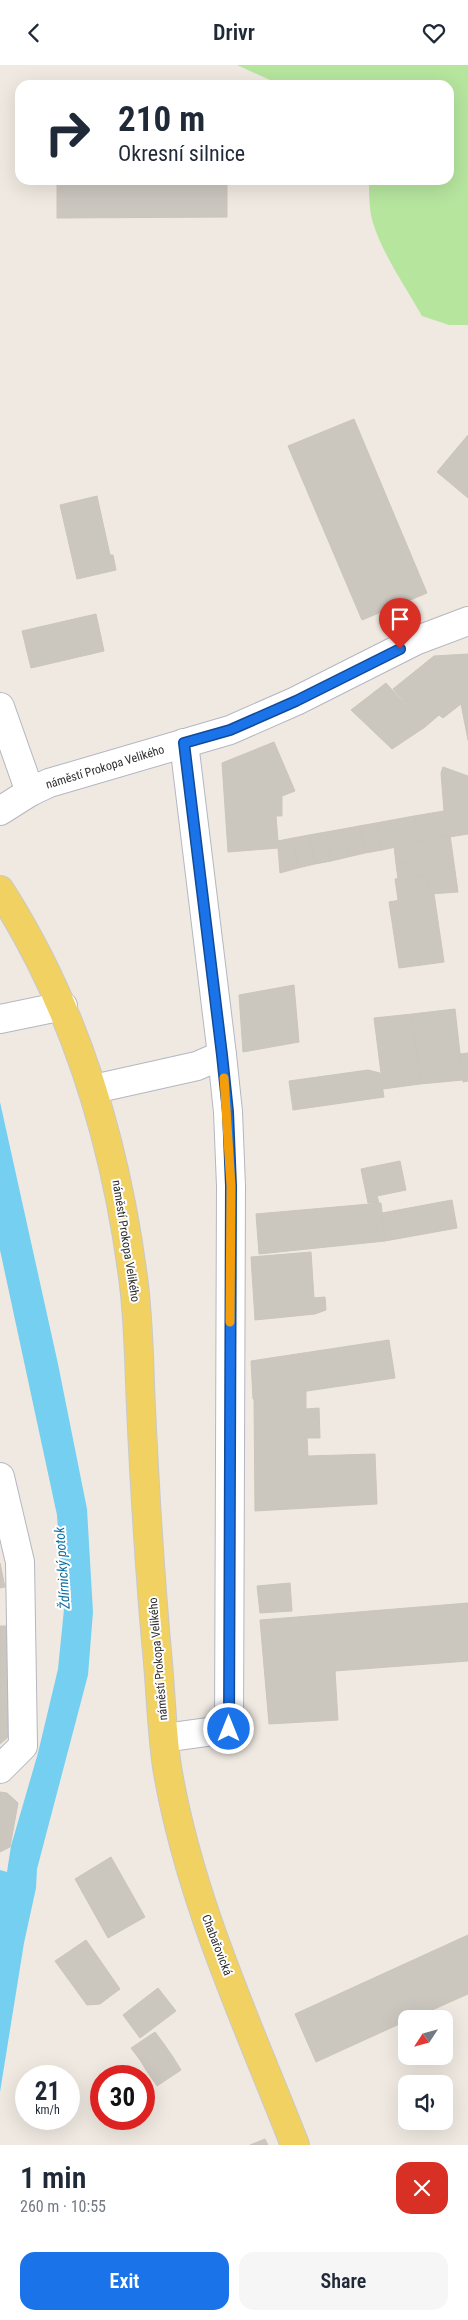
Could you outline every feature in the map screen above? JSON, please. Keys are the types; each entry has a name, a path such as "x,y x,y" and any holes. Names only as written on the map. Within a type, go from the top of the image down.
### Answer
{"main road":[{"name":"náměstí Prokopa Velikého","path":"0,890 63,1006 94,1089 112,1157 134,1280 148,1553 164,1738"},
{"name":"Chabařovická","path":"164,1738 167,1765 180,1833 198,1893 295,2145"}],"street":[{"path":"184,743 230,730 296,701 415,641 468,621"},
{"name":"náměstí Prokopa Velikého","path":"0,707 30,792"},
{"name":"náměstí Prokopa Velikého","path":"0,811 30,792 49,783 184,743 228,1112 231,1186 229,1729 164,1738"},
{"path":"0,1019 63,1006"},
{"path":"94,1089 197,1066 222,1055"},
{"path":"0,1477 20,1561 22,1746 0,1769"}],"green space":[{"path":"237,65 468,65 468,325 449,325 422,316 382,247 373,223 369,201 369,185 454,185 454,80 270,80"}],"water":[{"name":"Ždírnický potok","path":"0,1102 58,1364 87,1509 93,1612 88,1675 37,1869 36,1888 24,1943 0,2092 0,1870 7,1872 11,1846 38,1753 58,1669 64,1609 57,1515 0,1250"}],"building":[{"path":"57,185 227,185 227,217 57,218"},
{"path":"354,419 427,593 362,620 288,446"},
{"path":"468,435 468,498 437,472"},
{"path":"97,496 110,555 113,555 116,570 77,579 60,505"},
{"path":"96,614 104,651 31,668 22,631"},
{"path":"468,654 468,740 461,704 443,718 439,715 425,727 393,689 434,656"},
{"path":"386,683 425,727 392,749 351,710"},
{"path":"274,742 295,791 282,796 282,816 276,816 278,841 293,838 298,868 280,873 278,848 228,852 222,763"},
{"path":"443,767 468,776 468,834 419,842 414,816 444,811 441,773"},
{"path":"414,816 419,842 382,850 376,823"},
{"path":"376,823 382,850 365,853 359,826"},
{"path":"359,826 365,853 348,857 343,829"},
{"path":"343,829 348,857 331,861 326,832"},
{"path":"326,832 331,861 315,864 309,835"},
{"path":"309,835 315,864 298,868 293,838"},
{"path":"450,835 458,892 430,894 422,859 423,841"},
{"path":"423,841 422,859 396,864 394,846"},
{"path":"422,859 425,875 398,879 396,864"},
{"path":"425,875 430,894 398,900 395,879"},
{"path":"434,894 444,962 399,968 389,902"},
{"path":"294,985 299,1042 243,1052 239,995"},
{"path":"455,1009 463,1080 420,1084 412,1014"},
{"path":"412,1014 420,1084 383,1089 374,1018"},
{"path":"468,1053 468,1081 463,1082 460,1054"},
{"path":"368,1070 380,1073 384,1097 293,1110 289,1081"},
{"path":"400,1161 406,1190 377,1196 379,1203 368,1203 361,1169"},
{"path":"452,1200 457,1228 385,1241 382,1213"},
{"path":"381,1203 385,1241 259,1254 256,1214"},
{"path":"311,1252 314,1298 325,1297 326,1310 315,1314 255,1320 251,1257"},
{"path":"389,1340 395,1378 253,1399 251,1361"},
{"path":"306,1391 306,1409 319,1408 320,1438 307,1438 308,1456 375,1454 377,1504 255,1511 254,1399"},
{"path":"0,1563 5,1587 0,1588"},
{"path":"290,1583 292,1611 260,1613 257,1586"},
{"path":"468,1603 468,1661 335,1671 338,1720 269,1724 260,1620"},
{"path":"0,1626 6,1626 8,1671 0,1673"},
{"path":"8,1671 10,1728 7,1738 0,1744 0,1673"},
{"path":"0,1792 7,1793 18,1803 10,1847 0,1852"},
{"path":"111,1857 145,1917 108,1938 75,1879"},
{"path":"468,1935 468,1994 432,2010 398,2010 398,2025 316,2062 295,2014"},
{"path":"86,1940 120,1989 100,2004 87,2005 55,1961"},
{"path":"158,1988 176,2011 140,2038 123,2015"},
{"path":"155,2032 164,2044 140,2060 131,2048"},
{"path":"164,2044 173,2057 155,2069 155,2065 143,2065 140,2060"},
{"path":"173,2057 181,2070 157,2086 155,2083 155,2069"},
{"path":"265,2139 268,2145 250,2145"}],"slow traffic":[{"path":"224,1078 228,1112 231,1186 230,1322"}],"route":[{"path":"229,1729 231,1186 228,1112 184,743 230,730 296,701 400,649"}]}
